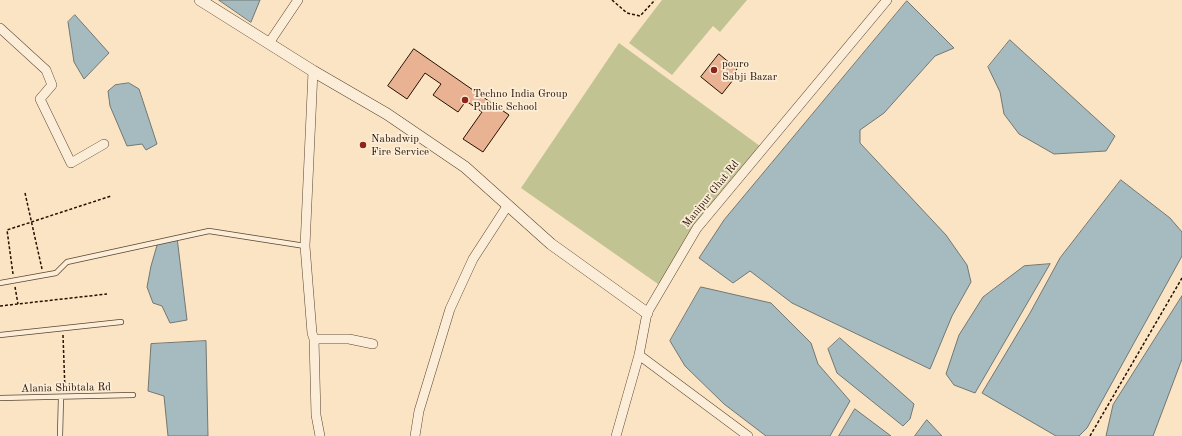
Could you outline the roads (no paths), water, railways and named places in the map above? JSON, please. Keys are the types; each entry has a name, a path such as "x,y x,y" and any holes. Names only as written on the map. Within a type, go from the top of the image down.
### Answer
{"street":[{"path":"200,0 313,71 387,114 465,167 551,244 647,313"},
{"path":"269,43 298,0"},
{"name":"Manipur Ghat Rd","path":"616,436 639,355 647,313 697,228 800,106 884,1"},
{"path":"0,28 46,70 52,85 40,98 70,163 104,144"},
{"path":"313,71 305,246 312,333 314,339 316,416 321,436"},
{"path":"415,436 419,411 450,309 474,259 508,205"},
{"path":"314,339 349,339 372,344"},
{"path":"639,355 748,436"}],"lane":[{"path":"0,283 56,272 67,262 209,230 305,246"},
{"path":"0,335 121,322"},
{"name":"Alania Shibtala Rd","path":"0,398 133,395"},
{"path":"60,436 63,397"}],"water":[{"path":"219,0 260,0 251,22"},
{"path":"907,1 954,48 935,56 884,113 860,130 860,143 946,235 967,265 971,282 952,316 930,369 792,303 750,271 733,283 699,258 724,220"},
{"path":"75,15 109,53 84,79 74,62 68,22"},
{"path":"1010,40 1115,136 1106,151 1054,154 1019,134 1004,114 1000,92 988,67"},
{"path":"129,83 139,89 157,144 146,150 142,144 127,146 110,106 108,91 115,85"},
{"path":"1121,180 1170,218 1182,232 1182,256 1087,428 1079,436 1056,436 982,393 1030,313 1060,258"},
{"path":"177,237 187,320 170,323 162,306 153,303 147,287 158,242"},
{"path":"1050,264 975,393 954,385 946,374 959,335 983,297 1024,266"},
{"path":"701,287 771,303 811,343 818,364 850,401 830,436 766,436 724,404 685,366 670,341"},
{"path":"1182,296 1182,359 1153,436 1106,436 1113,405"},
{"path":"840,338 914,404 910,419 903,426 837,373 828,349"},
{"path":"206,341 208,436 168,436 164,396 148,391 151,344"},
{"path":"855,409 891,436 839,436"},
{"path":"927,420 942,436 915,436"}],"place":[{"name":"pouro Sabji Bazar","path":"714,70"},
{"name":"Techno India Group Public School","path":"465,100"},
{"name":"Nabadwip Fire Service","path":"363,145"}]}
